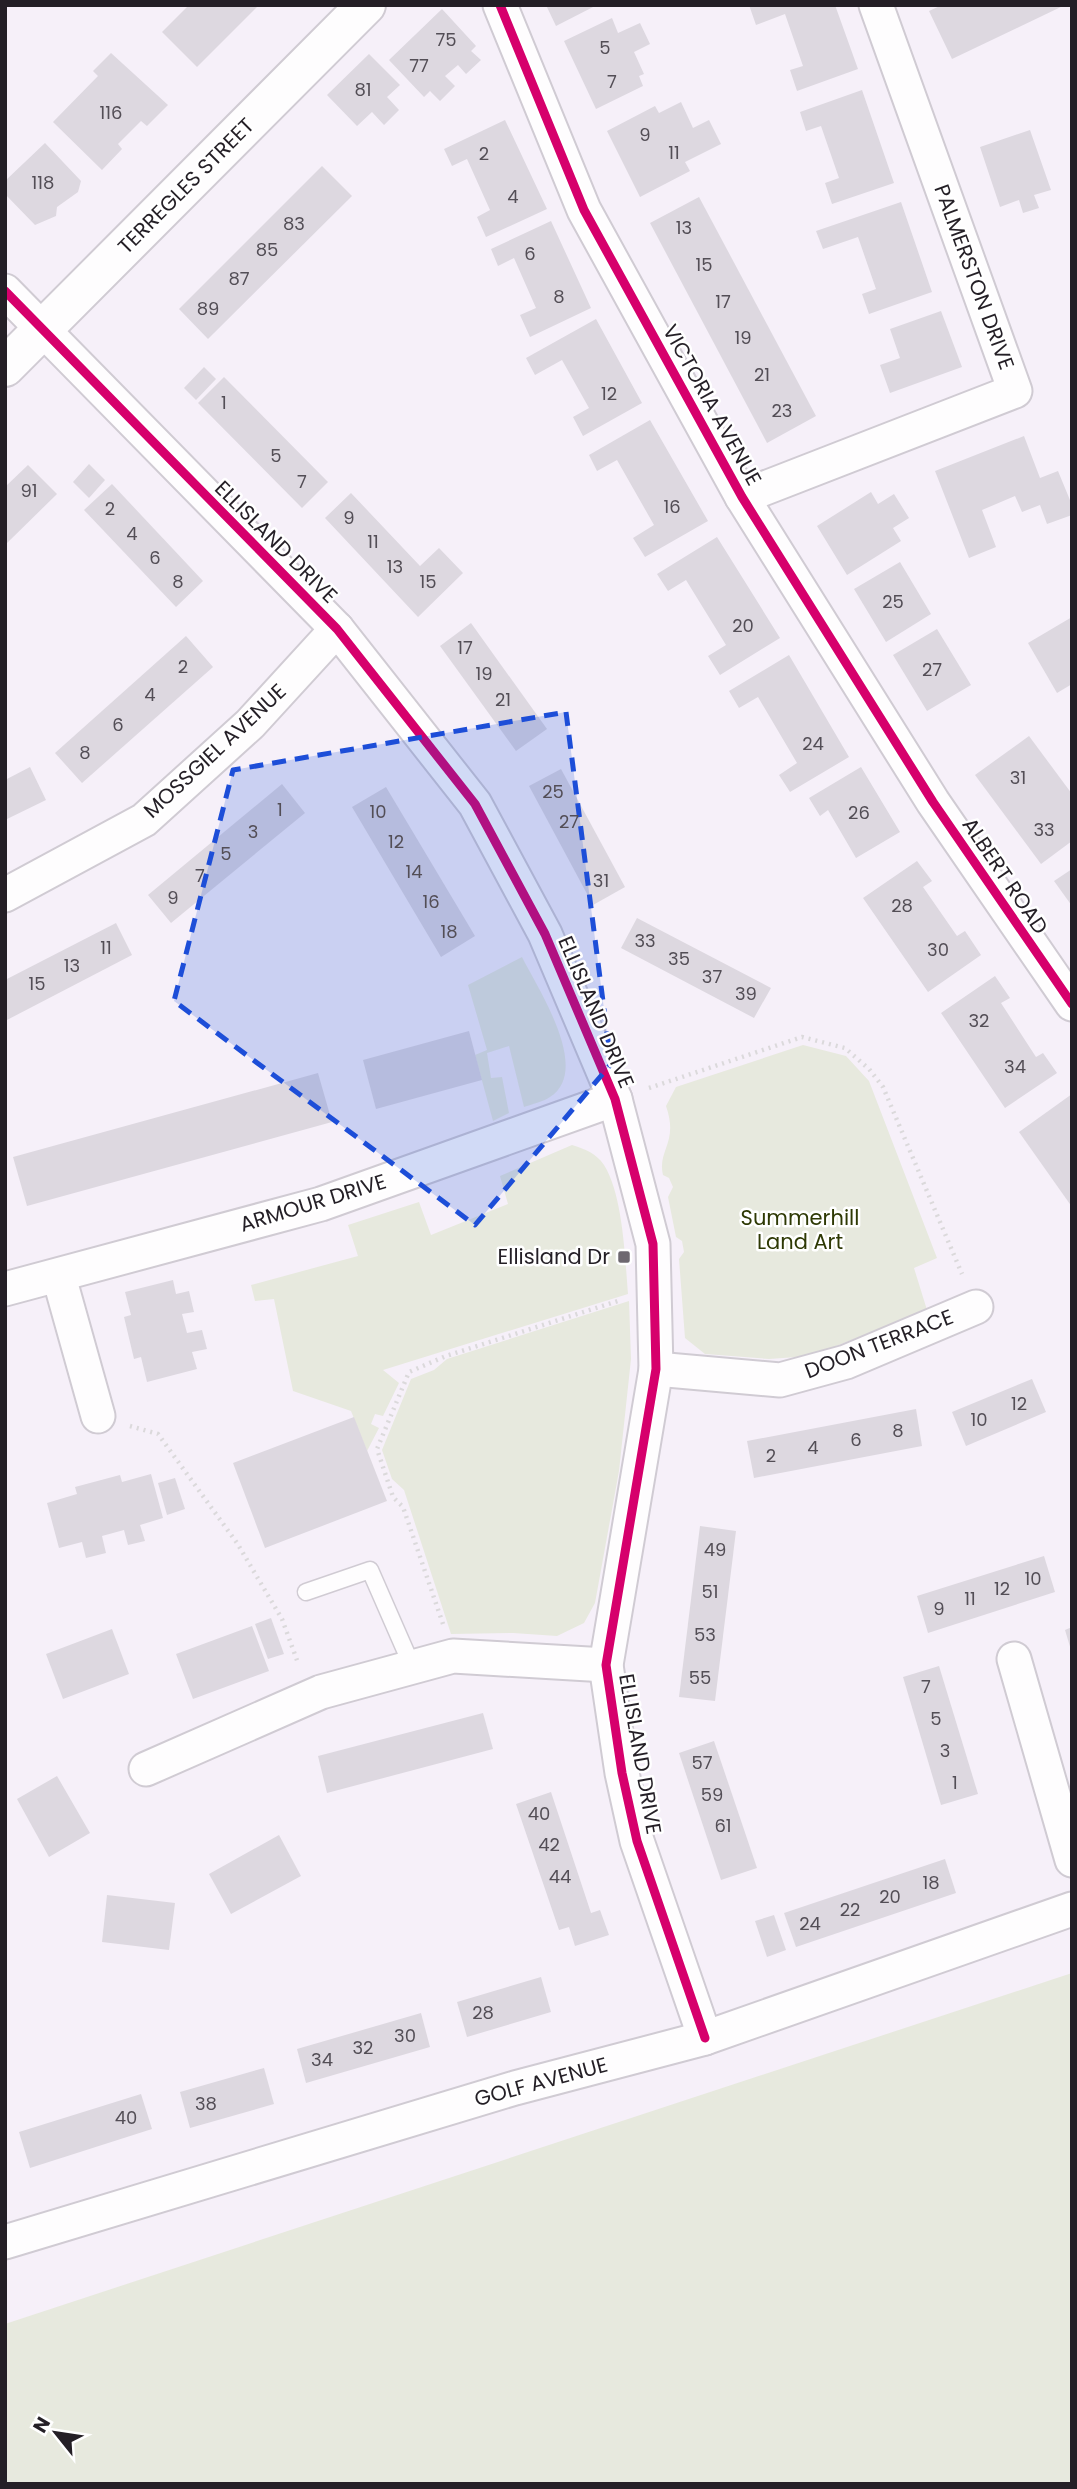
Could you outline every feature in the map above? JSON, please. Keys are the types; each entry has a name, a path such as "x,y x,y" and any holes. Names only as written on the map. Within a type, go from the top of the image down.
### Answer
{"street":[{"name":"VICTORIA AVENUE","path":"500,5 584,210 742,497 933,802"},
{"name":"PALMERSTON DRIVE","path":"742,497 1015,391 876,5"},
{"name":"TERREGLES STREET","path":"5,367 357,8"},
{"name":"ELLISLAND DRIVE","path":"5,291 337,629 475,804 545,934 615,1099 653,1244 656,1369 606,1665 622,1773 637,1841 705,2038"},
{"name":"MOSSGIEL AVENUE","path":"5,895 144,820 250,724 337,629"},
{"name":"ALBERT ROAD","path":"933,802 1072,1004"},
{"name":"ARMOUR DRIVE","path":"5,1289 60,1277 320,1204 615,1099"},
{"path":"60,1277 98,1416"},
{"name":"DOON TERRACE","path":"656,1369 780,1380 846,1362 976,1307"},
{"path":"146,1769 311,1697 453,1656 606,1665"},
{"path":"1014,1658 1072,1860"},
{"name":"GOLF AVENUE","path":"5,2242 515,2088 705,2038 1072,1909"}],"lane":[{"path":"306,1592 370,1570 412,1666"}],"path":[{"path":"615,1099 802,1037 845,1048 869,1069 883,1087 976,1307"},
{"path":"453,1656 403,1507 393,1497 377,1449 409,1372 446,1356 654,1288"},
{"path":"98,1416 158,1434 236,1543 275,1608 311,1697"}],"highlighted area":[{"path":"566,712 611,1064 475,1225 174,1001 233,770"}],"green space":[{"path":"522,957 558,1029 566,1068 562,1085 550,1097 524,1107 509,1046 487,1053 491,1078 502,1077 509,1113 493,1121 475,1055 487,1050 468,985"},
{"name":"Summerhill Land Art","path":"803,1045 846,1056 869,1081 937,1258 914,1268 927,1310 811,1356 769,1359 705,1354 685,1338 679,1259 684,1252 682,1241 676,1237 668,1197 673,1187 669,1178 663,1175 662,1166 670,1129 666,1106 676,1087"},
{"path":"572,1145 597,1157 610,1178 622,1227 628,1294 383,1370 399,1383 383,1416 375,1414 371,1424 379,1428 367,1451 351,1411 293,1391 274,1299 255,1301 251,1285 358,1256 348,1225 419,1202 431,1235 508,1204 500,1176"},
{"path":"629,1301 631,1359 619,1471 595,1603 584,1623 557,1636 513,1633 451,1634 404,1490 392,1479 382,1450 411,1379 434,1370 447,1359"},
{"path":"1072,1973 1072,2484 5,2484 5,2324"}],"building":[{"path":"189,5 259,5 197,67 162,32"},
{"path":"546,5 597,5 556,26"},
{"path":"749,5 835,5 858,69 797,91 790,70 803,66 785,14 756,25"},
{"path":"942,5 1065,5 952,59 929,11"},
{"path":"442,9 476,46 471,51 481,60 466,74 458,65 445,76 455,86 440,101 430,91 424,97 389,60"},
{"path":"612,18 618,33 640,23 650,44 634,52 644,74 639,76 643,86 596,109 564,41"},
{"path":"111,53 168,105 147,126 141,121 118,144 122,149 102,170 53,122 98,76 93,71"},
{"path":"369,54 400,85 387,97 399,110 384,125 372,112 357,126 327,95"},
{"path":"862,90 894,183 832,204 825,183 839,178 821,126 806,131 800,112"},
{"path":"681,102 693,128 709,120 721,144 685,162 690,171 640,197 607,131 655,106 659,113"},
{"path":"505,120 547,209 486,237 477,217 490,210 467,159 452,166 444,149"},
{"path":"1030,130 1051,190 1034,195 1039,208 1023,213 1019,200 1000,207 980,147"},
{"path":"45,143 81,181 78,192 57,207 56,216 35,225 5,194 5,181"},
{"path":"322,166 352,196 208,339 179,309"},
{"path":"699,197 816,416 767,443 650,223"},
{"path":"901,202 932,292 869,314 862,294 876,289 858,237 823,249 816,231"},
{"path":"551,221 591,308 530,337 520,315 536,308 514,258 498,266 491,249"},
{"path":"941,311 962,367 890,393 880,365 900,358 890,329"},
{"path":"596,319 642,403 583,436 573,417 589,408 562,360 535,375 526,358"},
{"path":"204,367 216,379 196,400 184,388"},
{"path":"224,377 328,482 302,508 198,403"},
{"path":"650,420 708,521 645,557 633,538 654,525 617,460 597,471 589,455"},
{"path":"1024,436 1040,478 1058,471 1072,505 1072,515 1047,524 1040,505 1022,512 1015,496 982,510 996,547 969,558 935,471"},
{"path":"89,464 105,480 89,498 73,482"},
{"path":"28,465 57,494 5,545 5,487"},
{"path":"112,484 203,581 176,607 84,510"},
{"path":"871,492 878,504 894,494 909,518 893,528 901,541 847,575 817,526"},
{"path":"351,493 420,566 439,548 463,573 418,617 325,518"},
{"path":"717,537 780,638 720,675 708,656 726,645 686,580 668,591 657,574"},
{"path":"900,562 931,614 886,642 854,589"},
{"path":"1072,617 1072,684 1057,693 1028,643"},
{"path":"471,623 547,729 516,751 440,646"},
{"path":"937,629 971,685 927,711 893,655"},
{"path":"186,636 213,667 82,783 55,753"},
{"path":"789,655 849,757 790,792 779,775 797,763 758,697 739,708 729,691"},
{"path":"1029,736 1072,794 1072,841 1041,864 975,775"},
{"path":"30,767 46,800 5,820 5,780"},
{"path":"861,767 900,832 856,858 828,810 820,816 809,798"},
{"path":"561,769 625,887 593,905 529,786"},
{"path":"282,784 305,813 171,923 148,895"},
{"path":"386,787 475,936 441,957 352,807"},
{"path":"917,861 932,881 923,887 957,936 965,931 981,955 928,992 863,898"},
{"path":"1072,869 1072,906 1054,881"},
{"path":"637,918 771,988 754,1018 621,948"},
{"path":"116,923 132,955 5,1021 5,980"},
{"path":"995,976 1010,998 1001,1003 1036,1057 1043,1053 1057,1073 1005,1108 941,1013"},
{"path":"469,1031 482,1080 376,1109 363,1060"},
{"path":"318,1073 332,1122 27,1206 13,1157"},
{"path":"1072,1094 1072,1207 1019,1132"},
{"path":"173,1280 176,1294 189,1291 194,1312 182,1314 187,1333 202,1330 207,1349 192,1352 197,1369 147,1382 141,1357 134,1359 124,1317 131,1315 125,1292"},
{"path":"1032,1379 1046,1412 966,1446 952,1412"},
{"path":"916,1409 922,1446 754,1478 747,1441"},
{"path":"354,1417 387,1501 265,1548 233,1463"},
{"path":"151,1474 163,1518 140,1525 145,1541 128,1545 124,1530 102,1536 106,1553 86,1558 82,1542 59,1548 47,1503 77,1494 75,1487 120,1475 122,1482"},
{"path":"175,1478 185,1509 167,1515 158,1483"},
{"path":"700,1526 736,1531 715,1701 679,1697"},
{"path":"1044,1556 1055,1592 928,1633 917,1596"},
{"path":"271,1618 284,1654 268,1659 255,1624"},
{"path":"252,1626 269,1671 193,1699 176,1654"},
{"path":"1072,1627 1072,1650 1071,1650 1065,1630"},
{"path":"112,1629 129,1674 63,1699 46,1654"},
{"path":"939,1666 978,1794 941,1805 903,1677"},
{"path":"483,1713 493,1749 327,1793 318,1756"},
{"path":"714,1741 757,1868 721,1880 679,1753"},
{"path":"57,1776 90,1833 49,1857 17,1799"},
{"path":"551,1792 591,1913 600,1910 609,1935 575,1946 569,1927 559,1930 516,1804"},
{"path":"279,1835 301,1876 231,1914 209,1874"},
{"path":"945,1859 956,1893 796,1947 784,1913"},
{"path":"107,1895 175,1903 169,1950 102,1942"},
{"path":"774,1915 786,1950 767,1957 755,1921"},
{"path":"541,1977 551,2012 467,2037 457,2002"},
{"path":"421,2013 430,2047 306,2083 297,2049"},
{"path":"264,2068 274,2104 190,2128 180,2092"},
{"path":"141,2094 152,2129 30,2168 19,2132"}],"cycle path":[{"path":"500,5 584,210 742,497 933,802 1072,1004"},
{"path":"5,291 337,629 475,804 545,934 615,1099 653,1244 656,1369 606,1665 622,1773 637,1841 705,2038"}],"place":[{"name":"Ellisland Dr","path":"624,1257"}]}
